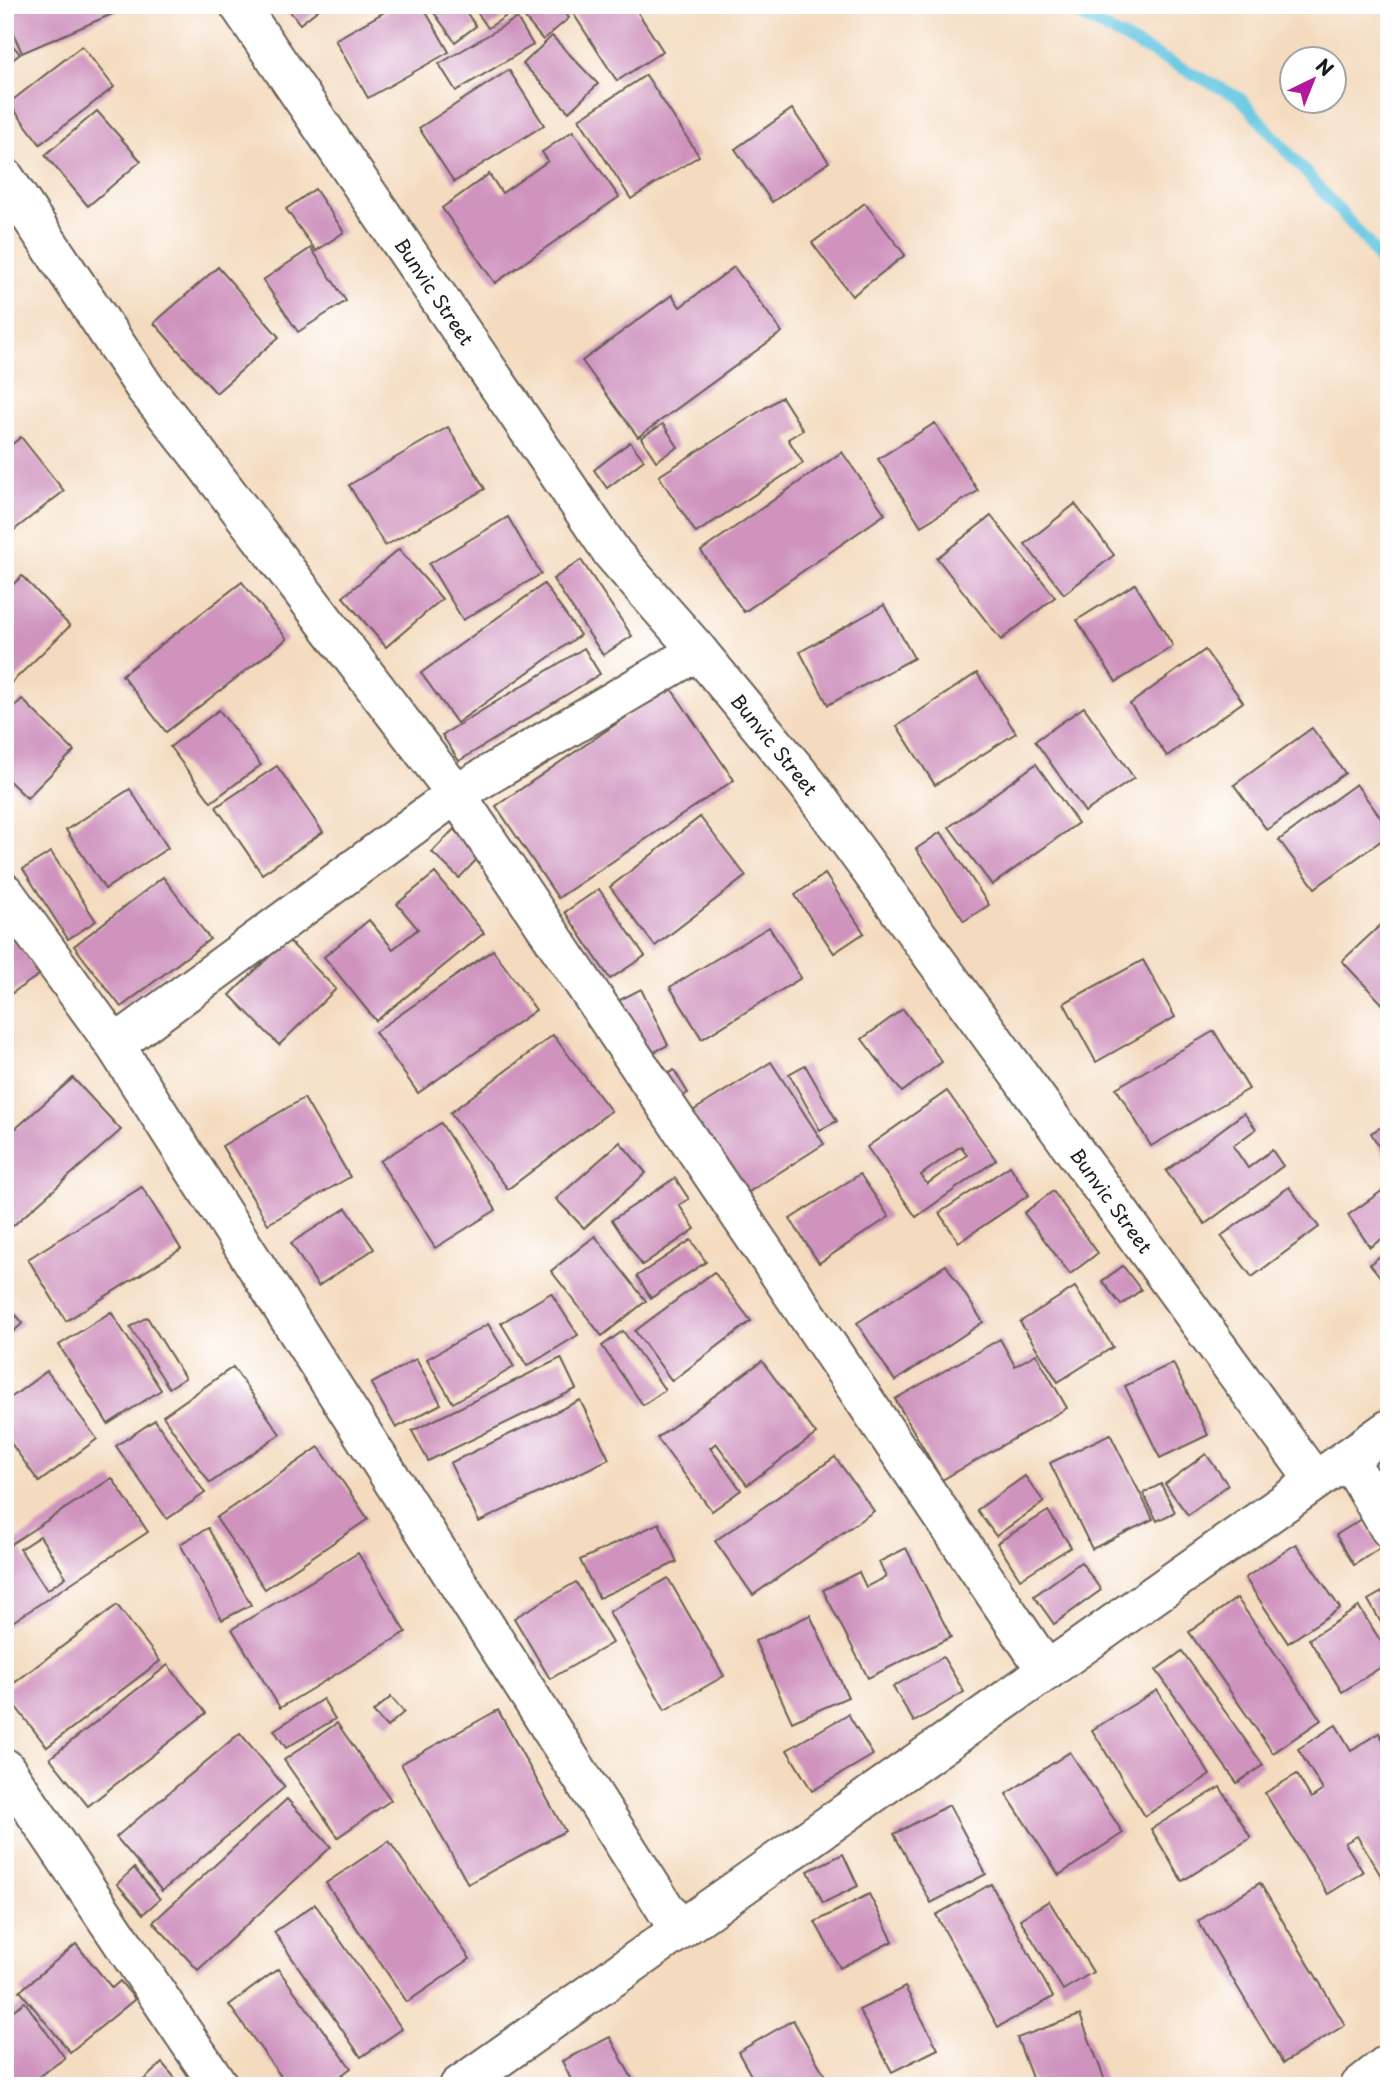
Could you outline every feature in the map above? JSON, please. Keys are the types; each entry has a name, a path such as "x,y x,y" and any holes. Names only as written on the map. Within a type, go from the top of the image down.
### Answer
{"street":[{"name":"Bunvic Street","path":"239,5 613,554 698,650 806,782 1315,1481"},
{"path":"5,178 145,388 456,794 1047,1671"},
{"path":"116,1045 456,794 698,650"},
{"path":"5,893 116,1045 679,1930"},
{"path":"459,2086 1389,1429"},
{"path":"1348,1458 1389,1528"},
{"path":"5,1768 219,2086"},
{"path":"1360,2086 1389,2063"}],"building":[{"path":"5,5 133,5 22,53 5,15"},
{"path":"285,5 324,5 300,24"},
{"path":"397,5 422,5 449,52 368,98 335,40"},
{"path":"461,5 476,26 455,42 430,7"},
{"path":"472,5 523,5 488,28"},
{"path":"538,5 558,5 569,18 543,40 524,17"},
{"path":"578,5 633,5 663,51 617,81 571,10"},
{"path":"517,18 533,45 456,91 439,64"},
{"path":"5,36 20,54 5,66"},
{"path":"552,36 598,84 569,112 523,64"},
{"path":"82,46 114,87 40,144 9,103"},
{"path":"509,70 544,125 454,182 419,128"},
{"path":"646,75 699,156 631,199 579,119"},
{"path":"792,109 829,162 772,202 735,149"},
{"path":"97,111 141,161 88,206 45,155"},
{"path":"573,131 619,197 495,283 442,208 489,174 502,193 548,161 542,152"},
{"path":"315,189 344,232 316,251 286,209"},
{"path":"865,203 905,255 852,296 812,243"},
{"path":"311,248 346,301 298,332 263,280"},
{"path":"218,267 279,337 216,393 154,323"},
{"path":"734,267 782,332 638,437 582,361 672,295 680,307"},
{"path":"782,397 803,430 788,439 803,463 696,533 659,476"},
{"path":"935,423 978,491 921,526 878,459"},
{"path":"663,424 678,447 656,461 641,438"},
{"path":"448,427 485,489 385,546 349,485"},
{"path":"21,437 64,491 13,531 5,522 5,450"},
{"path":"630,442 644,460 607,488 594,470"},
{"path":"842,452 885,514 744,612 701,551"},
{"path":"1075,504 1114,555 1064,594 1025,544"},
{"path":"991,516 1055,597 1001,640 937,558"},
{"path":"508,517 541,574 463,620 429,564"},
{"path":"399,549 442,599 386,647 343,597"},
{"path":"581,560 632,636 603,655 553,579"},
{"path":"22,576 70,626 5,689 5,592"},
{"path":"242,582 287,639 166,732 122,675"},
{"path":"544,584 580,635 457,723 421,673"},
{"path":"1135,584 1173,646 1116,682 1077,620"},
{"path":"884,605 914,658 828,705 800,652"},
{"path":"584,648 600,674 459,761 442,735"},
{"path":"1205,650 1243,702 1167,756 1130,704"},
{"path":"977,673 1016,733 935,785 897,726"},
{"path":"670,687 734,780 558,898 496,806"},
{"path":"22,699 74,751 27,798 5,777 5,716"},
{"path":"1084,707 1134,778 1085,812 1035,741"},
{"path":"219,710 261,765 211,802 170,747"},
{"path":"1312,728 1345,773 1267,830 1234,785"},
{"path":"1036,764 1078,823 992,885 949,827"},
{"path":"277,766 323,832 262,874 216,807"},
{"path":"1356,784 1389,829 1389,835 1315,888 1279,840"},
{"path":"130,789 168,848 105,889 66,830"},
{"path":"700,817 746,876 655,946 610,887"},
{"path":"454,829 481,855 459,878 432,852"},
{"path":"941,832 989,905 964,921 916,849"},
{"path":"51,852 96,921 68,939 23,869"},
{"path":"435,873 484,933 376,1021 324,957 369,920 393,949 418,929 397,904"},
{"path":"825,874 864,933 834,953 795,895"},
{"path":"163,877 210,939 121,1007 74,946"},
{"path":"599,889 645,956 610,979 565,912"},
{"path":"1389,917 1389,1011 1342,961"},
{"path":"5,922 39,975 12,993 5,982"},
{"path":"769,927 801,978 702,1039 670,987"},
{"path":"287,939 336,989 279,1045 230,995"},
{"path":"493,950 536,1010 418,1093 375,1032"},
{"path":"1143,960 1175,1017 1096,1062 1064,1003"},
{"path":"641,989 668,1045 643,1058 616,1002"},
{"path":"903,1009 942,1062 902,1092 862,1039"},
{"path":"1214,1031 1249,1089 1151,1146 1116,1088"},
{"path":"553,1035 611,1111 508,1189 450,1113"},
{"path":"771,1062 824,1144 744,1195 691,1112"},
{"path":"805,1065 837,1121 820,1130 789,1074"},
{"path":"674,1070 688,1093 671,1103 658,1081"},
{"path":"73,1078 121,1130 5,1233 5,1138"},
{"path":"947,1091 996,1160 916,1217 867,1147","holes":["961,1146 967,1155 927,1184 921,1175"]},
{"path":"304,1098 350,1177 268,1224 222,1146"},
{"path":"1244,1113 1256,1129 1233,1146 1248,1168 1272,1150 1283,1166 1205,1224 1166,1171"},
{"path":"441,1123 496,1210 435,1248 380,1161"},
{"path":"1389,1123 1389,1164 1371,1133"},
{"path":"620,1142 646,1173 584,1228 556,1199"},
{"path":"1010,1166 1029,1195 959,1242 939,1213"},
{"path":"860,1174 889,1217 819,1263 790,1219"},
{"path":"675,1178 689,1199 679,1205 695,1229 642,1265 612,1220"},
{"path":"1389,1186 1389,1234 1370,1247 1348,1215"},
{"path":"142,1187 181,1249 66,1321 28,1259"},
{"path":"1289,1187 1319,1227 1252,1277 1221,1236"},
{"path":"1053,1191 1098,1253 1070,1274 1024,1213"},
{"path":"346,1208 374,1249 318,1286 291,1243"},
{"path":"595,1236 646,1301 602,1336 551,1271"},
{"path":"691,1240 706,1262 651,1298 637,1276"},
{"path":"1389,1249 1389,1288 1370,1264"},
{"path":"946,1265 983,1322 895,1381 857,1323"},
{"path":"1123,1266 1141,1290 1121,1305 1102,1281"},
{"path":"714,1272 751,1321 672,1381 635,1331"},
{"path":"1075,1287 1113,1347 1058,1382 1020,1322"},
{"path":"551,1293 578,1335 527,1366 501,1323"},
{"path":"5,1303 23,1323 5,1339"},
{"path":"111,1312 161,1390 108,1424 59,1345"},
{"path":"147,1317 185,1378 169,1388 130,1327"},
{"path":"488,1324 514,1367 453,1403 427,1359"},
{"path":"623,1331 665,1390 643,1405 602,1346"},
{"path":"1000,1339 1015,1366 1036,1354 1067,1408 942,1480 895,1399"},
{"path":"561,1358 576,1389 428,1461 412,1431"},
{"path":"416,1359 441,1404 396,1428 371,1384"},
{"path":"762,1361 816,1434 747,1485 716,1443 710,1448 741,1490 712,1511 657,1438"},
{"path":"1173,1363 1208,1435 1160,1458 1125,1386"},
{"path":"233,1367 280,1434 210,1483 163,1416"},
{"path":"47,1371 97,1439 39,1482 5,1435 5,1402"},
{"path":"580,1400 609,1459 479,1522 450,1463"},
{"path":"155,1420 205,1493 167,1519 116,1446"},
{"path":"1110,1434 1153,1519 1092,1549 1050,1463"},
{"path":"319,1447 368,1519 265,1589 216,1518"},
{"path":"1206,1454 1228,1485 1188,1515 1165,1484"},
{"path":"835,1457 874,1511 753,1595 715,1541"},
{"path":"1025,1476 1044,1502 996,1536 977,1510"},
{"path":"112,1478 148,1532 5,1627 5,1548","holes":["40,1536 66,1577 47,1590 20,1549"]},
{"path":"1161,1484 1175,1512 1157,1521 1143,1493"},
{"path":"1048,1511 1071,1547 1020,1579 997,1543"},
{"path":"1362,1519 1380,1548 1354,1565 1336,1535"},
{"path":"659,1523 677,1562 599,1598 580,1560"},
{"path":"208,1528 251,1605 222,1620 180,1544"},
{"path":"1296,1544 1340,1608 1288,1643 1245,1578"},
{"path":"906,1548 951,1637 868,1678 823,1590 859,1572 866,1587 886,1577 879,1562"},
{"path":"358,1553 406,1632 280,1708 232,1629"},
{"path":"1081,1562 1101,1590 1054,1624 1034,1596"},
{"path":"668,1578 724,1676 665,1710 609,1612"},
{"path":"576,1582 612,1643 550,1679 514,1618"},
{"path":"1389,1588 1389,1636 1368,1600"},
{"path":"1237,1598 1321,1720 1273,1753 1189,1632"},
{"path":"117,1605 160,1661 47,1747 5,1690"},
{"path":"1359,1607 1389,1654 1389,1662 1342,1692 1309,1639"},
{"path":"810,1615 848,1697 792,1722 755,1641"},
{"path":"1182,1651 1263,1765 1237,1783 1156,1670"},
{"path":"943,1657 964,1692 914,1722 893,1687"},
{"path":"168,1665 206,1713 88,1806 50,1758"},
{"path":"1157,1690 1210,1775 1145,1816 1092,1730"},
{"path":"391,1697 404,1712 387,1727 373,1712"},
{"path":"323,1699 335,1719 286,1748 274,1730"},
{"path":"498,1710 565,1831 468,1884 401,1764"},
{"path":"848,1714 873,1755 812,1791 787,1750"},
{"path":"337,1723 391,1800 338,1837 284,1760"},
{"path":"1336,1725 1351,1750 1379,1733 1389,1750 1389,1879 1384,1881 1357,1836 1345,1843 1363,1872 1328,1894 1265,1793 1297,1774 1311,1798 1323,1790 1298,1749"},
{"path":"240,1733 285,1787 162,1891 116,1837"},
{"path":"1070,1752 1123,1833 1059,1875 1006,1794"},
{"path":"1220,1787 1251,1838 1182,1881 1151,1829"},
{"path":"287,1799 331,1847 198,1970 153,1922"},
{"path":"949,1805 986,1874 931,1903 894,1834"},
{"path":"389,1841 470,1959 407,2002 326,1883"},
{"path":"843,1854 858,1886 823,1903 808,1871"},
{"path":"134,1868 160,1899 143,1914 117,1884"},
{"path":"1260,1883 1345,2025 1283,2063 1198,1921"},
{"path":"991,1884 1053,1997 998,2027 936,1915"},
{"path":"869,1894 893,1941 840,1968 815,1922"},
{"path":"1049,1901 1093,1972 1063,1990 1020,1919"},
{"path":"315,1904 402,2029 361,2057 274,1932"},
{"path":"76,1944 112,1988 120,1981 135,1999 70,2052 20,1991"},
{"path":"278,1969 351,2068 327,2086 288,2086 229,2005"},
{"path":"905,1987 938,2049 892,2072 859,2010"},
{"path":"25,2002 65,2058 26,2086 5,2086 5,2016"},
{"path":"1080,2015 1107,2086 1035,2086 1017,2038"},
{"path":"793,2020 831,2086 757,2086 738,2052"},
{"path":"610,2037 636,2086 574,2086 562,2061"},
{"path":"162,2063 182,2086 137,2086"}],"waterway":[{"path":"1060,5 1240,98 1368,243 1389,276"}]}
